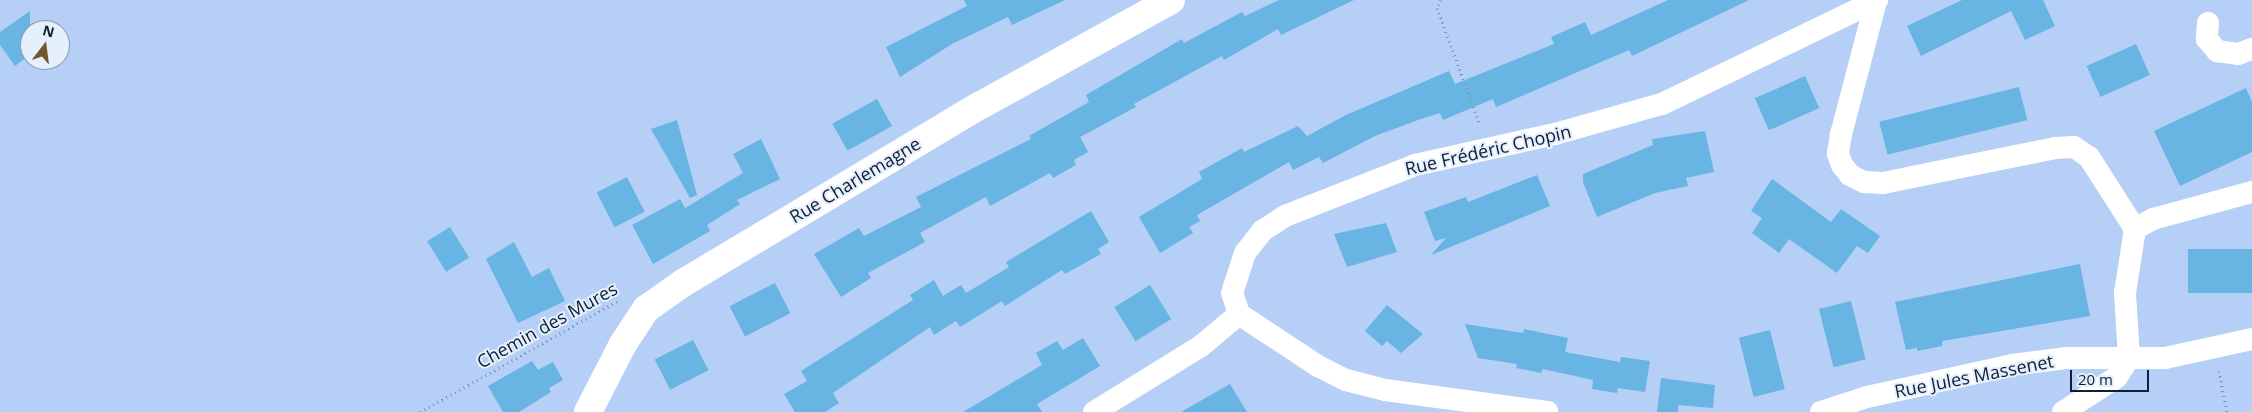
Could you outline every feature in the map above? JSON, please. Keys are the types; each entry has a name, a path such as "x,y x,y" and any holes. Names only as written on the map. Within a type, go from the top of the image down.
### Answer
{"street":[{"name":"Rue Charlemagne","path":"588,412 623,344 646,309 981,105 1171,0"},
{"name":"Rue Frédéric Chopin","path":"1239,314 1232,293 1236,272 1245,253 1262,231 1285,216 1407,168 1488,146 1555,134 1662,104 1877,0"},
{"path":"1877,0 1838,154 1850,175 1864,182 1883,183 2055,148 2074,147 2089,157 2135,230 2125,293 2129,358 2117,377 2063,412"},
{"path":"2208,23 2207,39 2217,51 2238,54 2252,49"},
{"path":"2135,230 2154,219 2252,192"},
{"path":"1094,412 1201,346 1239,314 1318,366 1346,380 1385,390 1548,412"},
{"name":"Rue Jules Massenet","path":"1820,412 1867,397 2012,365 2066,358 2165,358 2252,339"}],"path":[{"path":"1440,0 1437,8 1488,146"},
{"name":"Chemin des Mures","path":"420,412 623,298"},
{"path":"2215,347 2227,412"}],"building":[{"path":"964,0 1065,0 1012,25 1008,17 952,44 900,77 886,47 967,6"},
{"path":"1279,0 1354,0 1281,35 1278,29 1224,60 1222,56 1134,104 1136,107 1080,137 1088,152 1074,160 1076,165 1053,178 1050,173 990,206 986,197 920,233 925,242 868,273 871,278 841,297 814,254 859,228 864,236 921,207 916,197 1031,139 1029,136 1089,102 1086,95 1182,39 1184,43 1242,12 1245,16"},
{"path":"1668,0 1749,0 1632,56 1629,50 1496,107 1493,99 1443,120 1440,113 1418,120 1375,136 1323,163 1319,157 1293,170 1289,162 1197,215 1200,221 1189,227 1193,233 1160,253 1139,217 1202,179 1199,172 1242,148 1244,152 1298,126 1307,136 1346,115 1449,71 1455,84 1554,44 1551,37 1585,22 1591,35"},
{"path":"1962,0 2043,0 2055,26 2025,40 2011,11 1921,56 1907,26"},
{"path":"30,11 30,20 20,20 20,62 15,66 0,45 0,32"},
{"path":"2136,44 2150,75 2100,97 2087,66"},
{"path":"1805,76 1819,108 1769,130 1755,98"},
{"path":"2019,87 2027,120 1888,155 1879,122"},
{"path":"2246,88 2252,102 2252,152 2180,186 2154,131"},
{"path":"877,99 892,126 847,151 832,124"},
{"path":"677,120 697,195 690,198 651,129"},
{"path":"1705,131 1714,172 1686,178 1688,186 1655,193 1597,217 1583,182 1583,174 1653,145 1652,139"},
{"path":"761,139 780,179 737,200 740,204 707,225 710,231 653,264 632,225 680,199 685,208 743,173 733,154"},
{"path":"1537,175 1550,206 1431,255 1446,238 1435,241 1424,212 1466,197 1468,202"},
{"path":"627,177 645,212 614,227 597,192"},
{"path":"1772,179 1831,222 1841,209 1880,236 1868,253 1857,246 1837,273 1789,239 1779,253 1752,233 1762,218 1751,211"},
{"path":"1091,211 1109,242 1098,249 1101,254 1065,274 1062,270 1005,306 1002,301 960,327 956,321 934,335 930,327 833,393 839,403 825,412 795,412 784,394 807,381 801,371 913,300 910,295 934,280 943,296 961,285 966,293 1009,267 1006,262"},
{"path":"1386,223 1397,252 1347,267 1334,234"},
{"path":"450,227 469,258 446,272 427,241"},
{"path":"514,242 532,277 549,268 565,301 518,323 486,259"},
{"path":"2188,249 2252,249 2252,293 2188,293"},
{"path":"2080,264 2090,316 1942,341 1942,346 1917,351 1917,348 1906,350 1895,302"},
{"path":"775,283 790,313 745,336 730,306"},
{"path":"1150,285 1171,319 1136,341 1114,307"},
{"path":"1851,301 1866,359 1833,367 1819,309"},
{"path":"1387,305 1423,334 1401,353 1387,341 1382,346 1365,331"},
{"path":"1465,324 1523,333 1524,329 1568,338 1565,352 1620,362 1621,357 1650,361 1645,392 1618,388 1617,393 1592,389 1593,380 1543,369 1541,373 1516,368 1517,364 1478,358"},
{"path":"1770,330 1785,389 1754,397 1739,338"},
{"path":"1083,338 1100,366 1037,404 1042,412 963,412 1042,365 1036,353 1057,341 1063,350"},
{"path":"693,340 708,370 670,390 655,360"},
{"path":"532,361 538,370 553,362 563,380 549,388 551,392 519,412 503,412 488,386"},
{"path":"1661,378 1715,385 1713,408 1678,405 1678,412 1657,412"},
{"path":"1230,384 1247,412 1181,412"}]}
